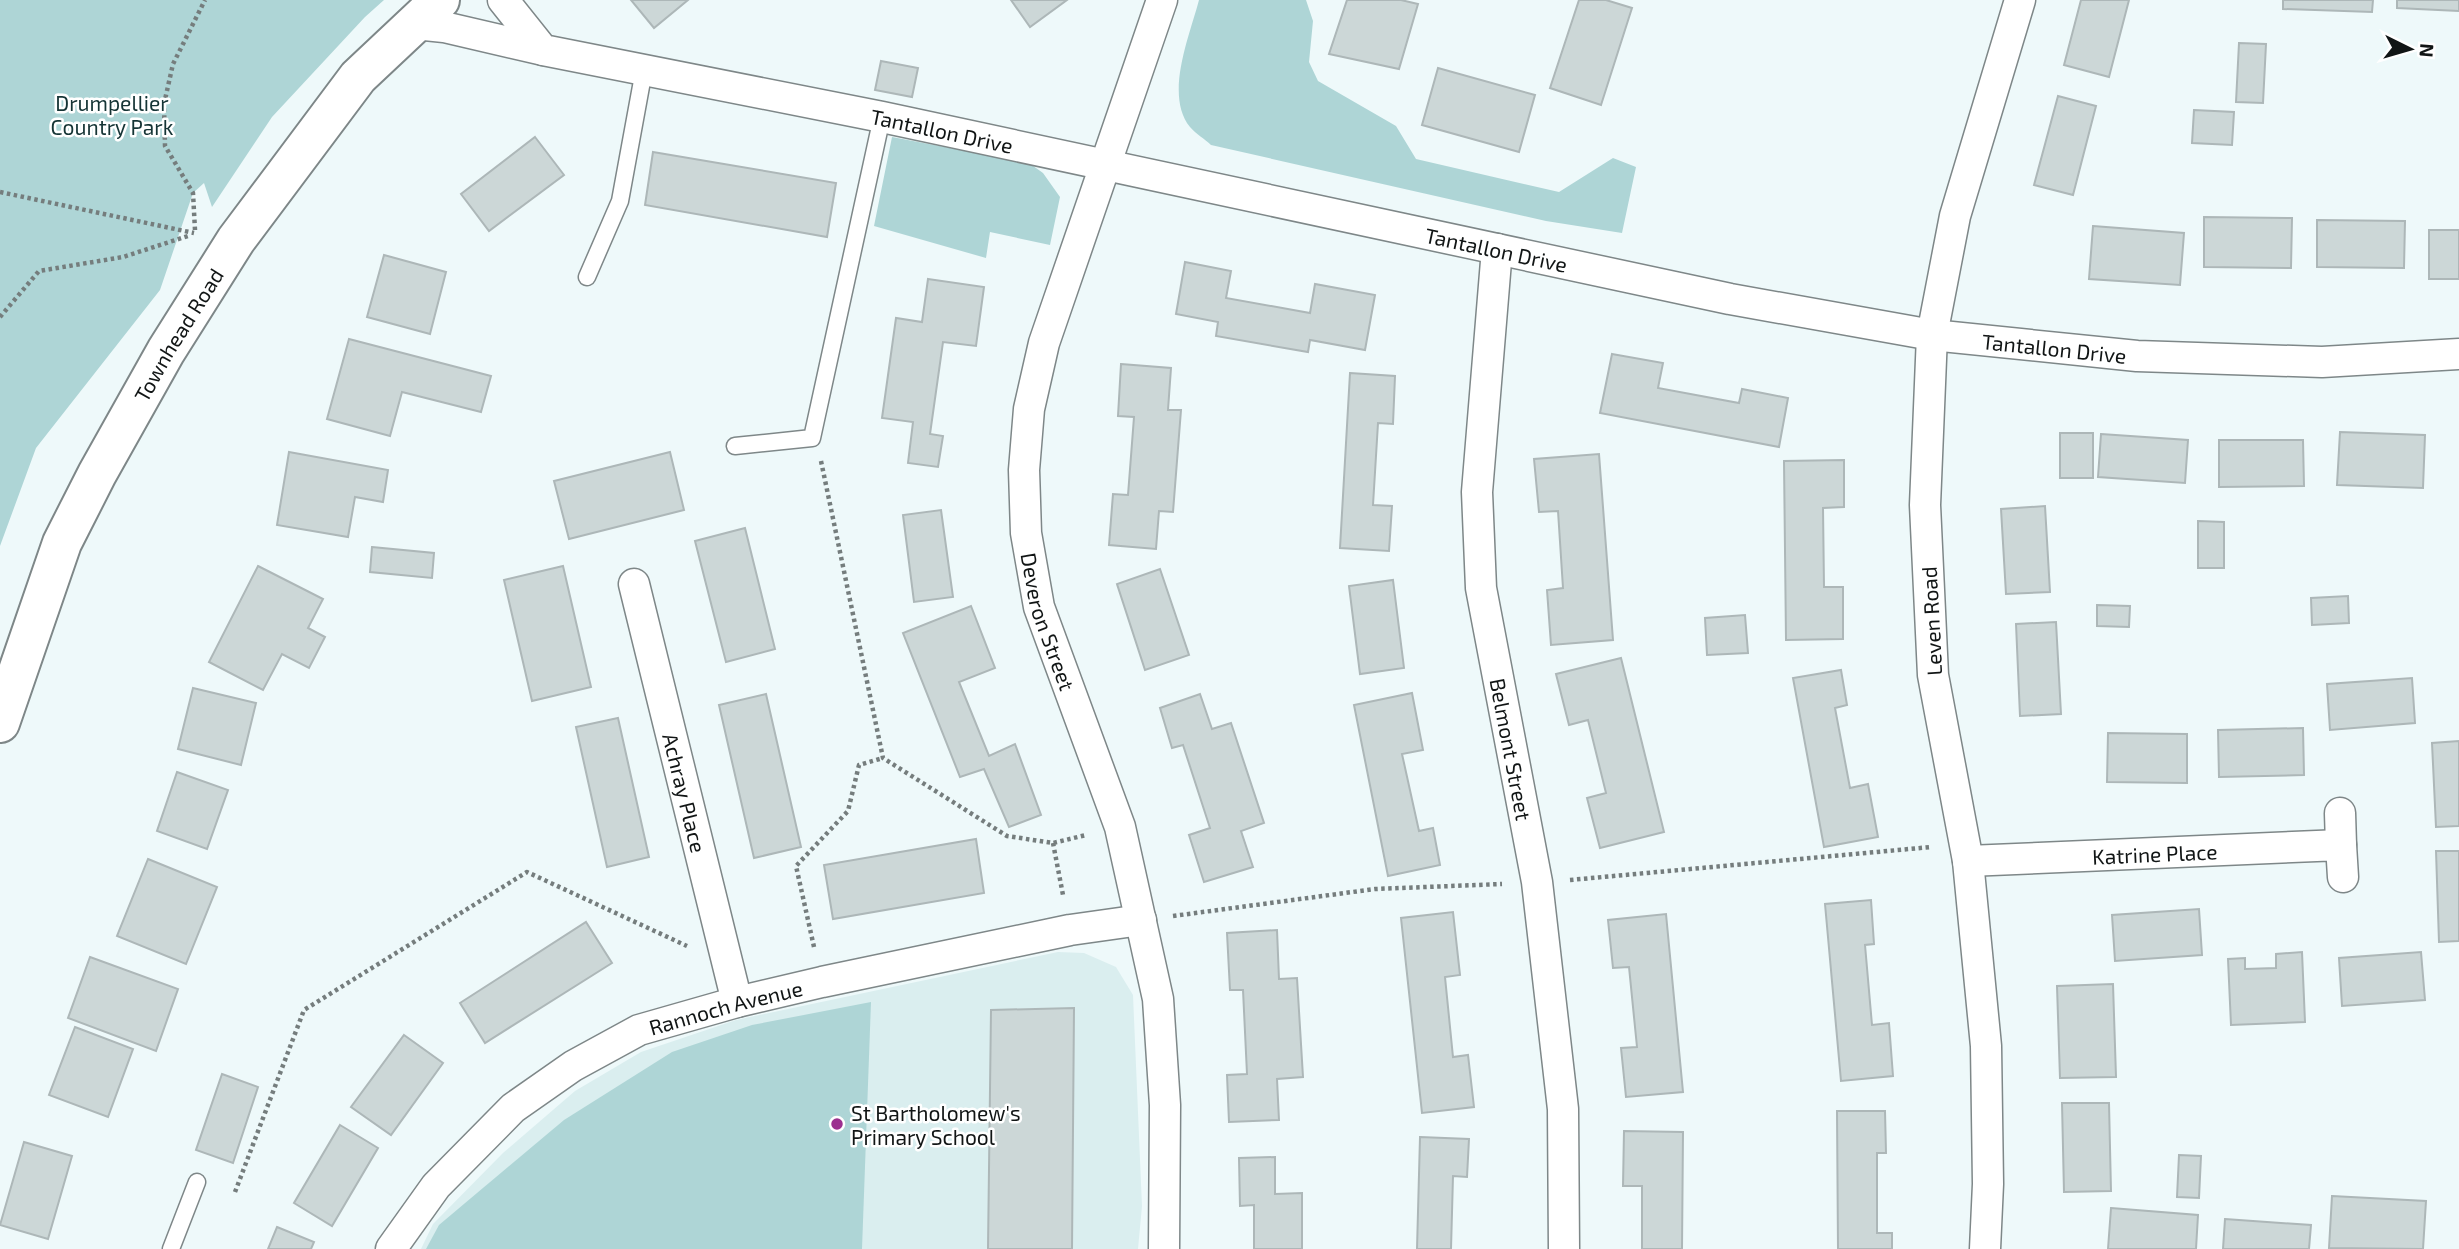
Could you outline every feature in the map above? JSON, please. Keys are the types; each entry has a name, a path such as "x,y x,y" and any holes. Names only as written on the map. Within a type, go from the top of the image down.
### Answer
{"street":[{"path":"503,0 543,50"},
{"name":"Deveron Street","path":"1161,0 1044,343 1029,409 1024,470 1026,533 1039,607 1120,827 1158,999 1165,1105 1164,1249"},
{"name":"Leven Road","path":"1985,1249 1988,1184 1986,1046 1968,861 1933,675 1925,505 1932,335 1955,216 2020,0"},
{"name":"Tantallon Drive","path":"428,12 444,27 543,50 882,117 1730,299 1932,335 2137,356 2322,362 2459,354"},
{"name":"Townhead Road","path":"0,723 62,543 96,474 166,351 236,240 358,77 428,12"},
{"name":"Belmont Street","path":"1497,249 1477,492 1481,588 1537,882 1563,1109 1564,1249"},
{"name":"Achray Place","path":"634,584 737,1002"},
{"path":"2340,813 2343,877"},
{"name":"Katrine Place","path":"1968,861 2342,845"},
{"name":"Rannoch Avenue","path":"391,1249 436,1186 513,1108 573,1066 639,1030 737,1002 822,982 1070,930 1141,920"}],"lane":[{"path":"587,277 620,201 644,70"},
{"path":"735,446 811,438 882,117"},
{"path":"171,1249 197,1182"}],"path":[{"path":"196,233 193,193 165,146 164,104 173,64 205,0"},
{"path":"0,192 196,233"},
{"path":"0,317 39,271 123,257 196,233"},
{"path":"811,438 823,465 883,758 1006,836 1053,843 1120,827"},
{"path":"822,982 796,866 848,811 859,765 883,758"},
{"path":"1053,843 1070,930"},
{"path":"235,1192 304,1010 527,872 729,965"}],"shaded area":[{"name":"St Bartholomew's Primary School","path":"1058,952 1084,953 1116,967 1133,995 1142,1206 1138,1249 421,1249 433,1224 503,1153 575,1091 641,1052 736,1020"}],"green space":[{"name":"Drumpellier Country Park","path":"0,0 384,0 272,117 212,207 204,183 193,193 160,290 36,448 0,546"},
{"path":"1199,0 1306,0 1313,21 1309,62 1318,81 1396,126 1416,159 1559,192 1613,158 1636,167 1622,233 1546,221 1211,145 1190,127 1179,99 1181,65"},
{"path":"892,137 1029,163 1043,173 1060,197 1050,245 990,232 986,258 874,226"},
{"path":"871,1002 862,1249 426,1249 439,1225 564,1120 672,1052 752,1025"}],"building":[{"path":"631,0 688,0 654,28"},
{"path":"1011,0 1067,0 1030,27"},
{"path":"1347,0 1401,0 1418,4 1399,69 1329,54"},
{"path":"1579,0 1606,0 1632,8 1601,105 1550,88"},
{"path":"2081,0 2129,0 2109,77 2064,65"},
{"path":"2283,0 2373,0 2372,12 2283,9"},
{"path":"2397,0 2459,0 2459,11 2397,8"},
{"path":"2239,43 2266,44 2263,103 2236,102"},
{"path":"881,61 918,68 912,97 875,90"},
{"path":"1438,68 1535,95 1519,152 1422,125"},
{"path":"2058,96 2096,106 2073,195 2034,185"},
{"path":"2194,110 2234,112 2232,145 2192,143"},
{"path":"535,137 564,175 489,231 461,194"},
{"path":"653,152 836,183 827,237 645,205"},
{"path":"2204,217 2292,218 2291,268 2204,267"},
{"path":"2317,220 2405,221 2404,268 2317,267"},
{"path":"2093,226 2184,233 2180,285 2089,279"},
{"path":"2429,230 2459,230 2459,279 2429,279"},
{"path":"384,255 446,272 430,334 367,317"},
{"path":"1185,262 1231,271 1226,298 1310,313 1315,284 1375,295 1365,350 1310,340 1308,352 1216,336 1218,322 1176,314"},
{"path":"928,279 984,287 976,346 943,342 930,434 943,436 938,467 908,463 913,422 882,418 896,318 922,322"},
{"path":"349,339 491,376 481,412 402,392 390,436 327,419"},
{"path":"1612,354 1663,363 1658,388 1739,403 1742,389 1788,398 1779,447 1600,413"},
{"path":"1121,364 1171,368 1168,410 1181,410 1173,512 1159,511 1156,549 1109,545 1113,494 1128,495 1134,417 1118,416"},
{"path":"1350,373 1395,376 1393,424 1378,423 1373,505 1392,506 1389,551 1340,548"},
{"path":"2340,432 2425,435 2423,488 2337,485"},
{"path":"2060,433 2093,433 2093,478 2060,478"},
{"path":"2101,434 2188,440 2185,483 2098,477"},
{"path":"2219,440 2303,440 2304,486 2219,487"},
{"path":"289,452 388,470 383,502 355,497 348,537 277,525"},
{"path":"670,452 684,510 569,539 554,481"},
{"path":"1599,454 1613,640 1551,645 1547,590 1563,588 1558,511 1539,512 1534,459"},
{"path":"1844,460 1844,507 1823,508 1824,587 1843,587 1843,639 1786,640 1784,461"},
{"path":"2045,506 2050,592 2006,594 2001,509"},
{"path":"941,510 953,597 914,602 903,515"},
{"path":"2198,521 2224,522 2224,568 2198,568"},
{"path":"745,528 775,649 726,662 695,541"},
{"path":"372,547 434,553 432,578 370,572"},
{"path":"258,566 323,599 308,628 325,637 309,668 282,654 263,690 209,662"},
{"path":"563,566 591,687 532,701 504,580"},
{"path":"1160,569 1189,655 1145,670 1117,584"},
{"path":"1393,580 1404,668 1360,674 1349,586"},
{"path":"2348,596 2349,623 2312,625 2311,598"},
{"path":"2097,605 2130,606 2129,627 2097,626"},
{"path":"971,606 995,668 959,682 989,756 1015,744 1041,815 1009,827 984,769 960,777 903,633"},
{"path":"1745,615 1748,653 1707,655 1705,618"},
{"path":"2056,622 2061,714 2020,716 2016,624"},
{"path":"1621,658 1664,832 1600,848 1587,798 1606,793 1588,720 1569,725 1556,674"},
{"path":"1841,670 1847,705 1835,708 1850,788 1868,784 1878,837 1824,847 1793,678"},
{"path":"2412,678 2415,723 2330,730 2327,684"},
{"path":"193,688 256,703 241,765 178,749"},
{"path":"1412,693 1423,750 1402,754 1419,831 1433,828 1440,865 1388,876 1354,705"},
{"path":"766,694 801,847 754,858 719,705"},
{"path":"1200,694 1212,729 1231,723 1264,823 1241,831 1253,867 1204,882 1189,835 1210,828 1183,745 1172,748 1160,708"},
{"path":"618,718 649,857 607,867 576,727"},
{"path":"2303,728 2304,775 2219,777 2218,730"},
{"path":"2108,733 2187,734 2187,783 2107,782"},
{"path":"2459,741 2459,826 2436,827 2432,743"},
{"path":"177,772 228,790 207,849 157,831"},
{"path":"976,839 984,893 833,919 824,865"},
{"path":"2436,851 2459,851 2459,941 2439,942"},
{"path":"148,859 217,887 186,964 117,936"},
{"path":"1871,900 1874,944 1865,945 1872,1025 1889,1023 1893,1076 1841,1081 1825,904"},
{"path":"2199,909 2202,955 2115,961 2112,915"},
{"path":"1453,912 1460,975 1445,977 1453,1057 1468,1055 1474,1107 1422,1113 1401,918"},
{"path":"1666,914 1683,1092 1626,1097 1621,1048 1637,1047 1629,967 1613,968 1608,920"},
{"path":"586,922 612,963 485,1043 460,1003"},
{"path":"1277,930 1279,979 1297,978 1303,1077 1277,1079 1279,1120 1229,1122 1227,1075 1247,1074 1243,990 1230,990 1227,933"},
{"path":"2302,952 2305,1022 2231,1025 2228,959 2245,958 2245,969 2276,968 2276,954"},
{"path":"2421,952 2425,1000 2342,1006 2339,958"},
{"path":"90,957 178,989 156,1051 68,1018"},
{"path":"2113,984 2116,1077 2060,1078 2057,986"},
{"path":"1074,1008 1072,1249 988,1249 991,1010"},
{"path":"75,1027 133,1049 108,1117 49,1095"},
{"path":"404,1035 443,1063 391,1135 351,1107"},
{"path":"222,1074 258,1087 233,1163 196,1150"},
{"path":"2062,1103 2109,1103 2111,1191 2064,1192"},
{"path":"1837,1111 1885,1111 1886,1153 1877,1153 1877,1233 1892,1233 1892,1249 1838,1249"},
{"path":"340,1125 378,1148 332,1226 294,1203"},
{"path":"1624,1131 1683,1132 1682,1249 1642,1249 1642,1186 1623,1186"},
{"path":"1420,1137 1469,1139 1467,1177 1453,1176 1451,1249 1417,1249"},
{"path":"24,1142 72,1156 48,1239 0,1225"},
{"path":"2179,1155 2201,1156 2199,1198 2177,1197"},
{"path":"1275,1157 1275,1194 1302,1193 1302,1249 1254,1249 1254,1205 1240,1206 1239,1158"},
{"path":"2332,1196 2426,1201 2423,1249 2329,1248"},
{"path":"2111,1208 2198,1215 2196,1249 2108,1249"},
{"path":"2225,1219 2311,1225 2309,1249 2223,1249"},
{"path":"277,1227 314,1242 311,1249 268,1249"}],"place":[{"name":"St Bartholomew's Primary School","path":"837,1124"}]}
